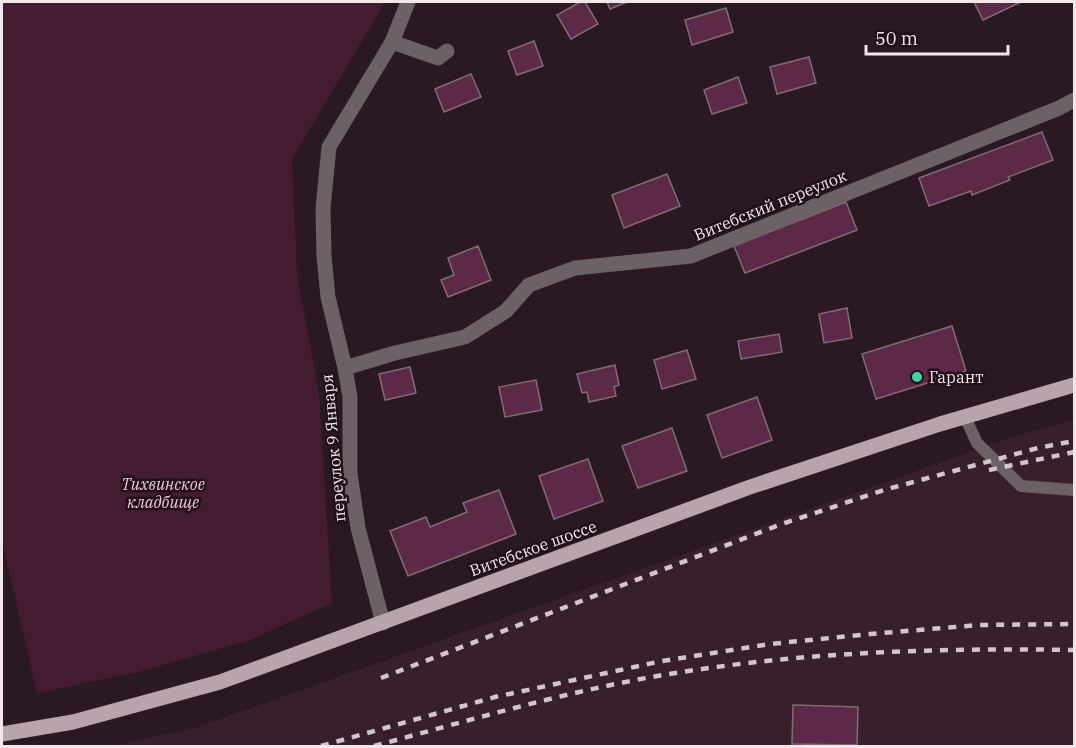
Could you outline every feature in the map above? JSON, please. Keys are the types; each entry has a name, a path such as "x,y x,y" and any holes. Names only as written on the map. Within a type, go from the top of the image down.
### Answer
{"main road":[{"name":"Витебское шоссе","path":"2,734 73,722 220,682 750,487 965,417 1074,386"}],"street":[{"name":"переулок 9 Января","path":"383,623 358,528 351,473 350,397 328,297 323,208 329,147 392,42 408,2"},
{"path":"392,42 438,57 447,51"},
{"name":"Витебский переулок","path":"345,368 395,352 465,337 506,311 529,285 575,268 691,256 1074,100"}],"lane":[{"path":"965,417 976,443 1021,486 1074,490"}],"shaded area":[{"path":"1074,420 1074,746 112,746 195,728 1015,436"}],"green space":[{"name":"Тихвинское кладбище","path":"2,2 385,2 292,159 297,275 319,394 332,603 250,640 138,672 37,693 2,540"}],"building":[{"path":"580,2 585,2 598,24 571,39 557,15"},
{"path":"607,2 627,2 610,9"},
{"path":"974,2 1021,2 983,20"},
{"path":"726,8 733,32 692,45 685,20"},
{"path":"534,41 543,66 517,75 508,51"},
{"path":"809,57 816,83 777,94 770,67"},
{"path":"471,74 481,97 444,112 435,89"},
{"path":"738,77 747,103 712,114 704,90"},
{"path":"1042,132 1053,160 1008,177 1010,180 972,195 971,191 929,206 919,178"},
{"path":"667,174 680,206 624,228 612,195"},
{"path":"846,202 857,230 745,273 734,246"},
{"path":"478,246 491,280 448,297 441,280 454,275 448,258"},
{"path":"847,308 852,338 824,343 819,314"},
{"path":"952,326 966,371 876,399 862,354"},
{"path":"779,334 782,352 741,359 738,341"},
{"path":"687,350 696,379 662,389 654,360"},
{"path":"615,365 619,385 614,387 616,396 589,402 587,392 582,393 577,374"},
{"path":"410,367 416,393 385,400 379,374"},
{"path":"536,380 542,410 505,417 499,387"},
{"path":"757,397 772,440 722,458 707,415"},
{"path":"672,428 687,471 638,488 622,446"},
{"path":"588,459 603,501 554,519 539,476"},
{"path":"499,490 516,534 408,576 390,531 426,517 430,527 467,512 463,503"},
{"path":"793,705 858,707 857,745 792,744"}],"railway":[{"path":"381,678 779,525 884,490 1038,448 1074,441"},
{"path":"989,470 1074,452"},
{"path":"321,746 495,697 662,661 770,644 870,634 979,625 1074,624"},
{"path":"374,746 578,692 702,669 795,658 888,652 1074,650"}],"place":[{"name":"Гарант","path":"917,377"}]}
